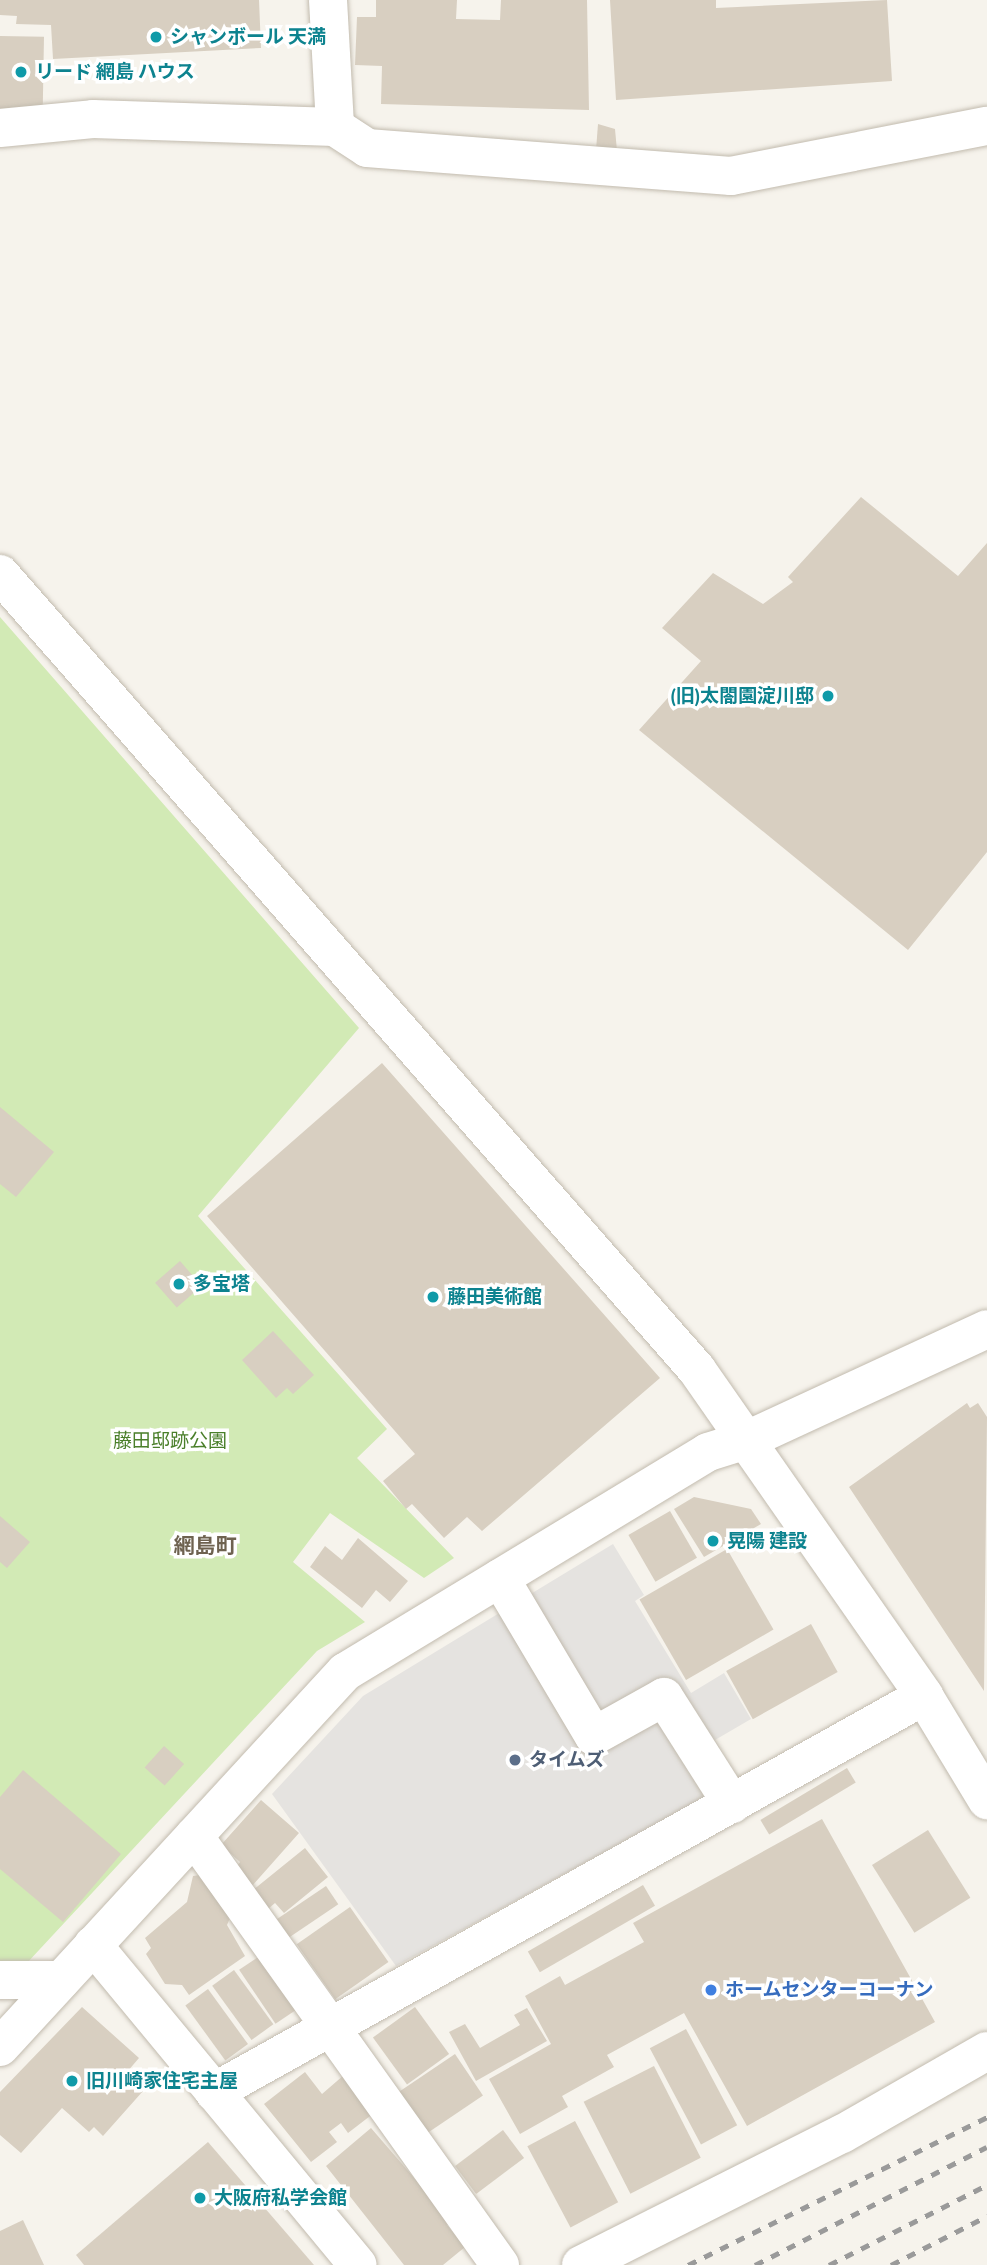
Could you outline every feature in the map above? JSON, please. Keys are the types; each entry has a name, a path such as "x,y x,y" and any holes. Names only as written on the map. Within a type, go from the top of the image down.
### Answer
{"street":[{"path":"328,0 335,127"},
{"path":"0,128 93,118 335,127 367,148 731,176 987,126"},
{"path":"0,574 697,1370 925,1696 987,1800"},
{"path":"0,2047 345,1672 708,1452 747,1440 987,1329"},
{"path":"500,1578 594,1736 664,1697 732,1804"},
{"path":"214,2092 925,1696"},
{"path":"194,1836 500,2265"},
{"path":"93,1945 358,2265"},
{"path":"0,1980 61,1980"},
{"path":"581,2265 842,2134 987,2051"}],"green space":[{"name":"藤田邸跡公園","path":"0,617 359,1028 198,1216 387,1429 357,1458 454,1558 424,1578 330,1513 293,1562 365,1622 317,1651 0,1992"}],"shaded area":[{"name":"タイムズ","path":"613,1544 644,1595 635,1601 691,1693 724,1673 751,1719 715,1740 736,1780 396,1966 272,1794 363,1696"}],"building":[{"name":"シャンボール 天満","path":"0,0 259,0 261,48 53,59 51,25 16,24 17,16 0,15"},
{"path":"376,0 457,0 456,19 500,20 501,0 587,0 589,110 381,104 382,66 355,65 357,17 376,17"},
{"path":"610,0 716,0 716,8 887,0 892,81 616,100"},
{"name":"リード 網島 ハウス","path":"0,36 44,37 43,112 0,111"},
{"path":"598,124 615,129 617,151 596,150"},
{"name":"(旧)太閤園淀川邸","path":"861,497 958,576 987,543 987,852 908,950 639,730 701,661 662,628 713,573 763,604 793,582 788,577"},
{"name":"藤田美術館","path":"382,1063 660,1378 482,1531 467,1517 444,1538 412,1504 406,1509 383,1481 415,1454 207,1216"},
{"path":"0,1107 54,1152 16,1197 0,1184"},
{"name":"多宝塔","path":"180,1261 202,1286 177,1308 155,1283"},
{"path":"273,1331 314,1375 293,1394 287,1388 276,1398 242,1360"},
{"path":"967,1403 970,1408 978,1403 987,1417 984,1691 849,1487"},
{"name":"晃陽 建設","path":"694,1497 751,1509 761,1524 704,1557 674,1509"},
{"path":"670,1511 697,1558 655,1582 628,1535"},
{"path":"0,1516 30,1542 7,1568 0,1562"},
{"path":"358,1538 408,1581 390,1602 376,1590 362,1608 310,1567 325,1546 342,1560"},
{"path":"727,1549 774,1630 686,1680 640,1600"},
{"path":"811,1624 838,1672 753,1719 726,1671"},
{"path":"164,1746 184,1764 165,1786 145,1768"},
{"path":"847,1768 856,1783 769,1835 760,1820"},
{"path":"23,1770 121,1854 63,1922 0,1869 0,1797"},
{"path":"261,1800 299,1833 252,1886 234,1870 240,1862 221,1845"},
{"path":"822,1819 935,2022 747,2126 684,2013 607,2055 614,2067 562,2096 568,2107 520,2134 489,2079 551,2044 525,1996 560,1976 565,1985 644,1942 633,1923"},
{"path":"928,1830 970,1898 914,1933 872,1865"},
{"path":"305,1848 328,1877 284,1913 275,1903 268,1909 253,1890"},
{"path":"208,1874 233,1911 227,1925 245,1956 189,1995 182,1985 165,1984 146,1954 151,1948 145,1938 187,1902 193,1876"},
{"path":"643,1885 655,1906 540,1972 528,1952"},
{"path":"326,1886 338,1904 289,1937 277,1919"},
{"path":"350,1907 388,1962 335,1999 297,1944"},
{"path":"264,1953 300,2007 275,2024 239,1970"},
{"path":"234,1970 273,2024 252,2040 212,1986"},
{"path":"208,1989 248,2044 225,2060 185,2005"},
{"name":"旧川崎家住宅主屋","path":"82,2007 139,2058 127,2072 143,2091 103,2136 94,2127 89,2132 62,2108 21,2153 0,2135 0,2092"},
{"path":"415,2007 449,2054 407,2084 373,2038"},
{"path":"527,2008 547,2041 476,2081 449,2032 465,2024 480,2048 520,2025 514,2015"},
{"path":"686,2029 737,2125 701,2144 650,2048"},
{"path":"455,2054 483,2095 424,2135 396,2094"},
{"path":"654,2066 701,2158 630,2194 584,2102"},
{"path":"305,2072 322,2094 344,2075 374,2113 348,2133 341,2123 329,2132 337,2142 311,2162 264,2104"},
{"path":"575,2121 618,2202 571,2228 527,2146"},
{"path":"371,2128 452,2222 447,2225 465,2247 443,2265 404,2265 326,2166"},
{"path":"503,2130 524,2158 476,2194 455,2166"},
{"name":"大阪府私学会館","path":"208,2142 314,2265 84,2265 76,2255"},
{"path":"23,2220 44,2265 0,2265 0,2231"}],"railway":[{"path":"688,2265 987,2117"},
{"path":"755,2265 987,2147"},
{"path":"829,2265 987,2185"},
{"path":"891,2265 987,2216"}],"place":[{"name":"シャンボール 天満","path":"156,37"},
{"name":"リード 網島 ハウス","path":"21,72"},
{"name":"(旧)太閤園淀川邸","path":"828,696"},
{"name":"多宝塔","path":"179,1284"},
{"name":"藤田美術館","path":"433,1297"},
{"name":"晃陽 建設","path":"713,1541"},
{"name":"タイムズ","path":"515,1760"},
{"name":"ホームセンターコーナン","path":"711,1990"},
{"name":"旧川崎家住宅主屋","path":"72,2081"},
{"name":"大阪府私学会館","path":"200,2198"}],"district":[{"name":"網島町","path":"205,1546"}]}
